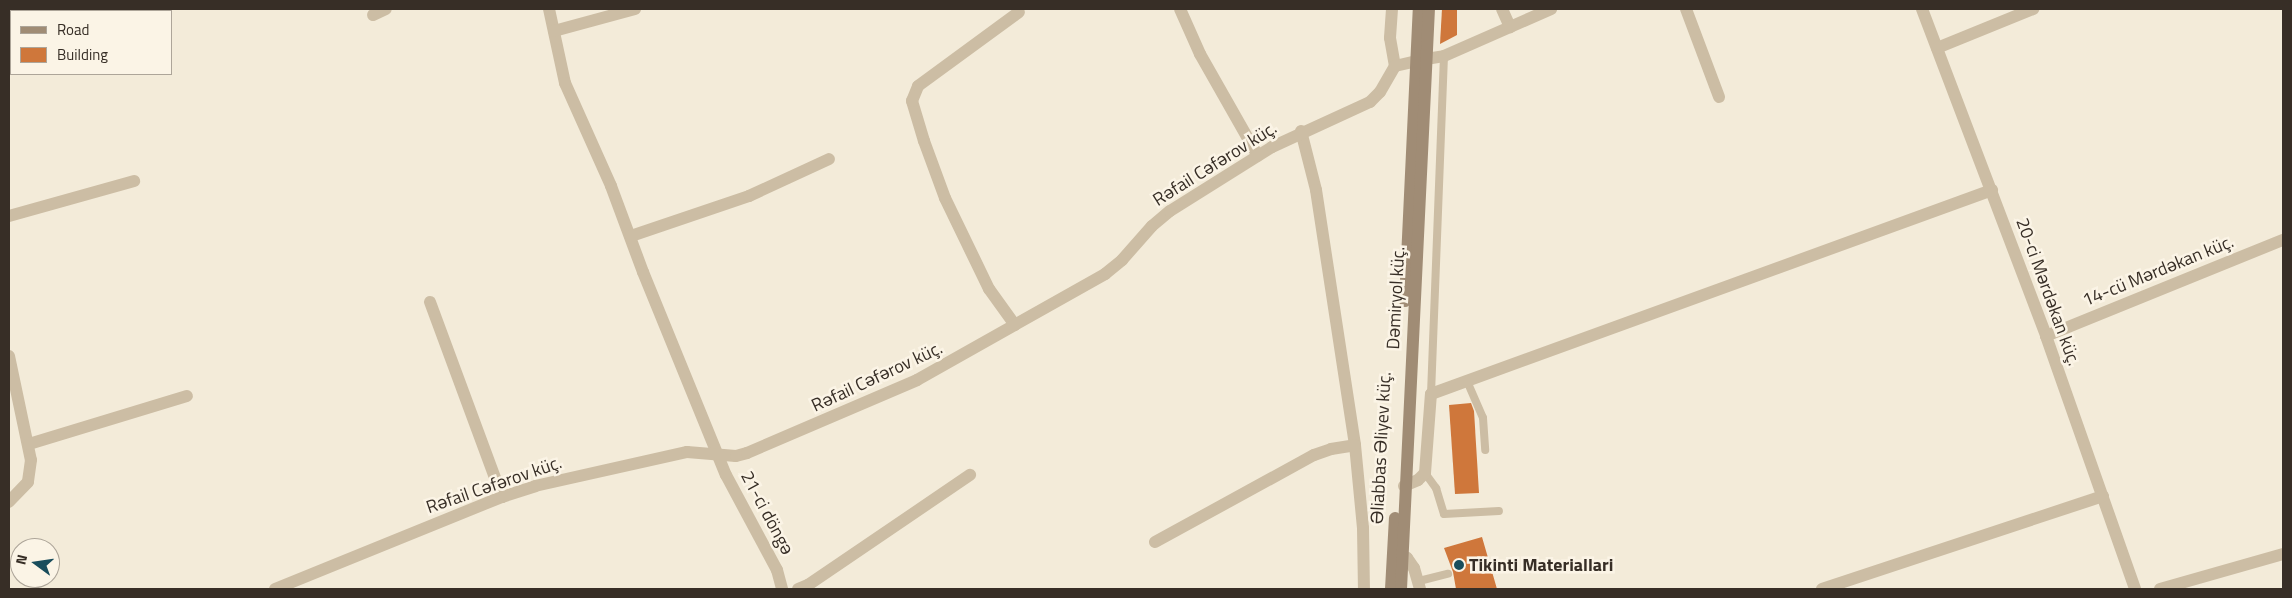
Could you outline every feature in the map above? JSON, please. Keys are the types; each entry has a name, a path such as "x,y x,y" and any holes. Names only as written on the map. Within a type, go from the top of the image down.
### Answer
{"main road":[{"name":"Əliabbas Əliyev küç.","path":"1391,589 1421,60 1419,9"},
{"name":"Dəmiryol küç.","path":"1401,589 1421,60 1429,9"}],"street":[{"path":"373,15 386,9"},
{"name":"21-ci döngə","path":"549,9 565,83 630,236 643,272 736,496 777,570 782,589"},
{"path":"554,31 635,9"},
{"path":"1180,9 1200,54 1258,156"},
{"path":"1392,9 1390,38 1395,66 1444,56 1551,9"},
{"path":"1502,9 1510,27"},
{"path":"1686,9 1718,97"},
{"name":"20-ci Mərdəkan küç.","path":"1922,9 2046,336 2136,589"},
{"path":"1937,48 2033,9"},
{"path":"1015,325 989,288 946,198 924,141 912,101 918,86 1019,12"},
{"name":"Rəfail Cəfərov küç.","path":"275,589 502,497 578,474 672,454 696,451 736,456 747,453 866,404 939,370 1105,274 1122,260 1152,226 1170,211 1258,156 1301,131 1359,109 1370,102 1380,92 1388,74 1395,66"},
{"path":"1301,131 1316,190 1356,445 1363,528 1364,589"},
{"path":"630,236 749,196 829,159"},
{"path":"9,216 134,181"},
{"path":"1404,486 1418,480 1425,473 1431,394 1992,190"},
{"name":"14-cü Mərdəkan küç.","path":"2046,336 2283,240"},
{"path":"430,302 502,497"},
{"path":"9,356 29,444 31,473 28,482 9,502"},
{"path":"29,444 187,396"},
{"path":"1155,542 1314,455 1331,449 1356,445"},
{"path":"798,589 808,585 970,475"},
{"path":"1822,589 2103,496"},
{"path":"2160,589 2283,554"},
{"path":"1402,555 1407,558 1414,568 1419,585"}],"lane":[{"path":"1431,394 1444,56"},
{"path":"1467,381 1483,418 1485,450"},
{"path":"1425,473 1436,488 1444,514 1499,511"},
{"path":"1419,585 1448,574"}],"building":[{"path":"1442,9 1457,9 1457,35 1440,44"},
{"path":"1471,403 1474,411 1479,493 1455,494 1449,405"},
{"path":"1482,537 1497,589 1456,589 1453,572 1444,548"}],"place":[{"name":"Tikinti Materiallari","path":"1459,565"}]}
